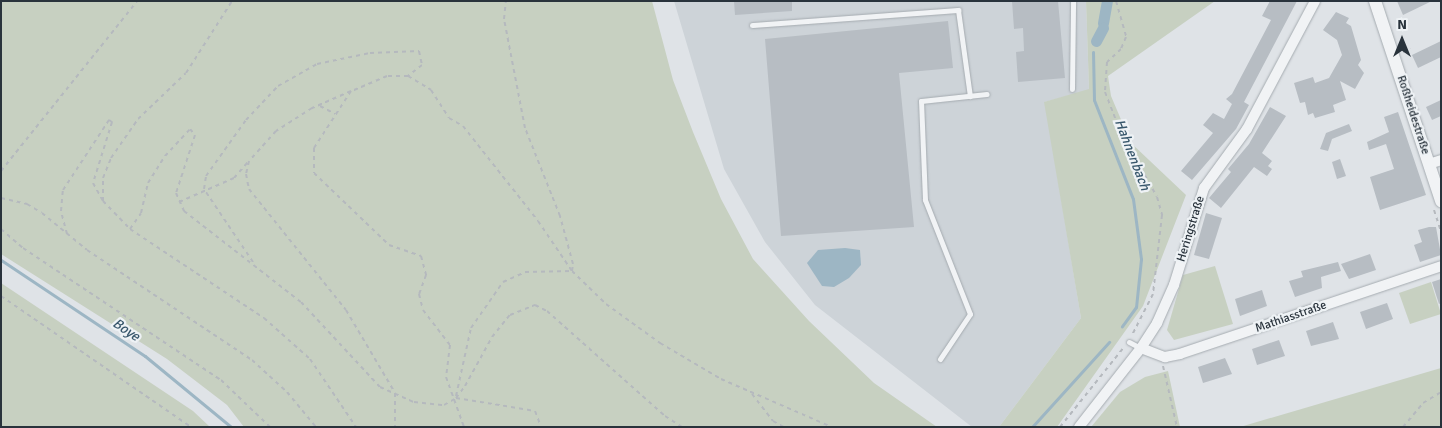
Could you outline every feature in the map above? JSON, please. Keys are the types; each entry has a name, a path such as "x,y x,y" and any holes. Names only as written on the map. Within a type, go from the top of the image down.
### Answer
{"street":[{"name":"Heringstraße","path":"1079,427 1142,348 1156,323 1174,285 1204,188 1247,128 1315,1"},
{"name":"Roßheidestraße","path":"1375,1 1435,162 1441,201"},
{"name":"Mathiasstraße","path":"1161,356 1180,354 1441,266"},
{"path":"1142,348 1161,356"}],"lane":[{"path":"1072,89 1073,1"},
{"path":"752,25 958,10 970,96"},
{"path":"940,359 970,314 925,200 921,100 987,94"},
{"path":"1128,341 1142,348"}],"path":[{"path":"1,172 137,1"},
{"path":"103,201 103,178 111,158 138,119 186,73 232,1"},
{"path":"506,1 504,19 526,128 560,216 572,272"},
{"path":"1060,427 1128,341 1153,294 1162,215 1157,197 1121,133 1105,92 1107,62 1120,49 1126,37 1116,1"},
{"path":"1400,52 1410,49"},
{"path":"254,264 204,189 206,176 246,120 278,86 318,64 370,53 419,51 422,65 408,76"},
{"path":"179,202 204,189 234,178 276,132 318,105 387,76 408,76 431,90 449,118 463,126 538,221 572,272 606,304 660,343 752,394 832,427"},
{"path":"351,91 314,148 314,173 389,245 421,256 426,275 419,294 424,310 450,345 446,376 456,398 464,427"},
{"path":"318,105 336,114"},
{"path":"67,234 61,211 63,190 69,175 111,120 93,176 94,190 130,229 264,318 310,359 356,427"},
{"path":"130,229 141,213 148,183 165,156 190,129 195,135 177,183 179,202 184,211 254,264 308,309 370,380 395,393 429,406 444,405 456,398 497,330 518,310 535,305 547,311 665,416 682,427"},
{"path":"249,161 249,189 346,310 395,393 395,427"},
{"path":"1,198 27,204 67,234 252,360 287,392 316,427"},
{"path":"1,228 23,248 221,380 270,427"},
{"path":"456,398 471,328 503,282 525,272 572,272"},
{"path":"1,296 191,427"},
{"path":"1161,356 1177,427"},
{"path":"1403,427 1416,410 1441,392"},
{"path":"752,394 773,421 784,427"},
{"path":"456,398 535,411 541,427"}],"shaded area":[{"path":"674,1 1086,1 1089,90 1045,102 1081,318 999,427 972,427 815,305 765,242 724,169"}],"green space":[{"path":"1,1 652,1 673,80 693,132 721,199 753,259 809,321 874,383 937,427 244,427 227,405 167,359 1,254"},
{"path":"1086,1 1215,1 1108,76 1111,96 1131,143 1186,195 1143,306 1057,427 999,427 1081,318 1044,102 1089,89"},
{"path":"1215,266 1233,324 1174,340 1167,330 1183,275"},
{"path":"1431,282 1441,314 1410,324 1399,293"},
{"path":"1,283 193,411 210,427 1,427"},
{"path":"1441,368 1441,427 1240,427"},
{"path":"1168,371 1180,427 1091,427 1120,392 1145,377"}],"water":[{"path":"845,248 860,250 861,265 849,278 834,287 822,286 807,263 818,250"}],"building":[{"path":"734,1 792,1 792,11 735,15"},
{"path":"1012,1 1058,1 1065,78 1018,82 1016,52 1024,51 1023,28 1014,29"},
{"path":"1270,1 1297,1 1244,102 1249,105 1236,129 1192,180 1181,171 1213,133 1203,125 1213,113 1224,119 1232,104 1226,99 1232,94 1271,20 1262,16"},
{"path":"1397,1 1432,1 1403,15"},
{"path":"1336,12 1349,18 1346,23 1351,26 1361,60 1358,65 1364,73 1355,89 1340,81 1346,100 1333,105 1335,112 1315,118 1313,113 1308,115 1305,102 1300,103 1294,83 1313,77 1315,83 1329,78 1342,55 1337,40 1323,30"},
{"path":"948,21 953,68 899,73 914,227 781,236 765,39"},
{"path":"1441,41 1441,57 1418,68 1412,55"},
{"path":"1441,100 1441,116 1432,120 1426,107"},
{"path":"1270,107 1286,116 1262,153 1272,161 1268,166 1272,169 1267,176 1254,167 1221,208 1209,198 1231,172 1228,169 1249,144"},
{"path":"1398,112 1426,195 1380,210 1370,177 1394,169 1386,144 1369,150 1367,142 1389,132 1384,117"},
{"path":"1349,124 1352,131 1332,139 1328,151 1320,149 1326,133"},
{"path":"1340,159 1346,176 1337,179 1332,162"},
{"path":"1206,213 1222,218 1209,259 1194,255"},
{"path":"1436,227 1441,255 1420,262 1414,245 1422,242 1418,230"},
{"path":"1370,254 1376,270 1349,279 1341,264"},
{"path":"1338,262 1341,271 1321,277 1322,288 1295,297 1289,281 1303,277 1301,271"},
{"path":"1441,279 1441,303 1439,304 1432,282"},
{"path":"1262,290 1267,306 1240,316 1235,299"},
{"path":"1387,303 1393,319 1366,329 1360,312"},
{"path":"1333,322 1339,339 1311,346 1306,331"},
{"path":"1279,340 1285,356 1257,365 1252,349"},
{"path":"1225,358 1232,374 1203,383 1198,367"}],"waterway":[{"name":"Hahnenbach","path":"1103,23 1107,1"},
{"name":"Hahnenbach","path":"1096,41 1103,28"},
{"name":"Hahnenbach","path":"1093,52 1094,100 1133,199 1141,259 1136,307 1122,326"},
{"name":"Boye","path":"1,260 145,356 231,427"},
{"name":"Hahnenbach","path":"1032,427 1109,342"}]}
